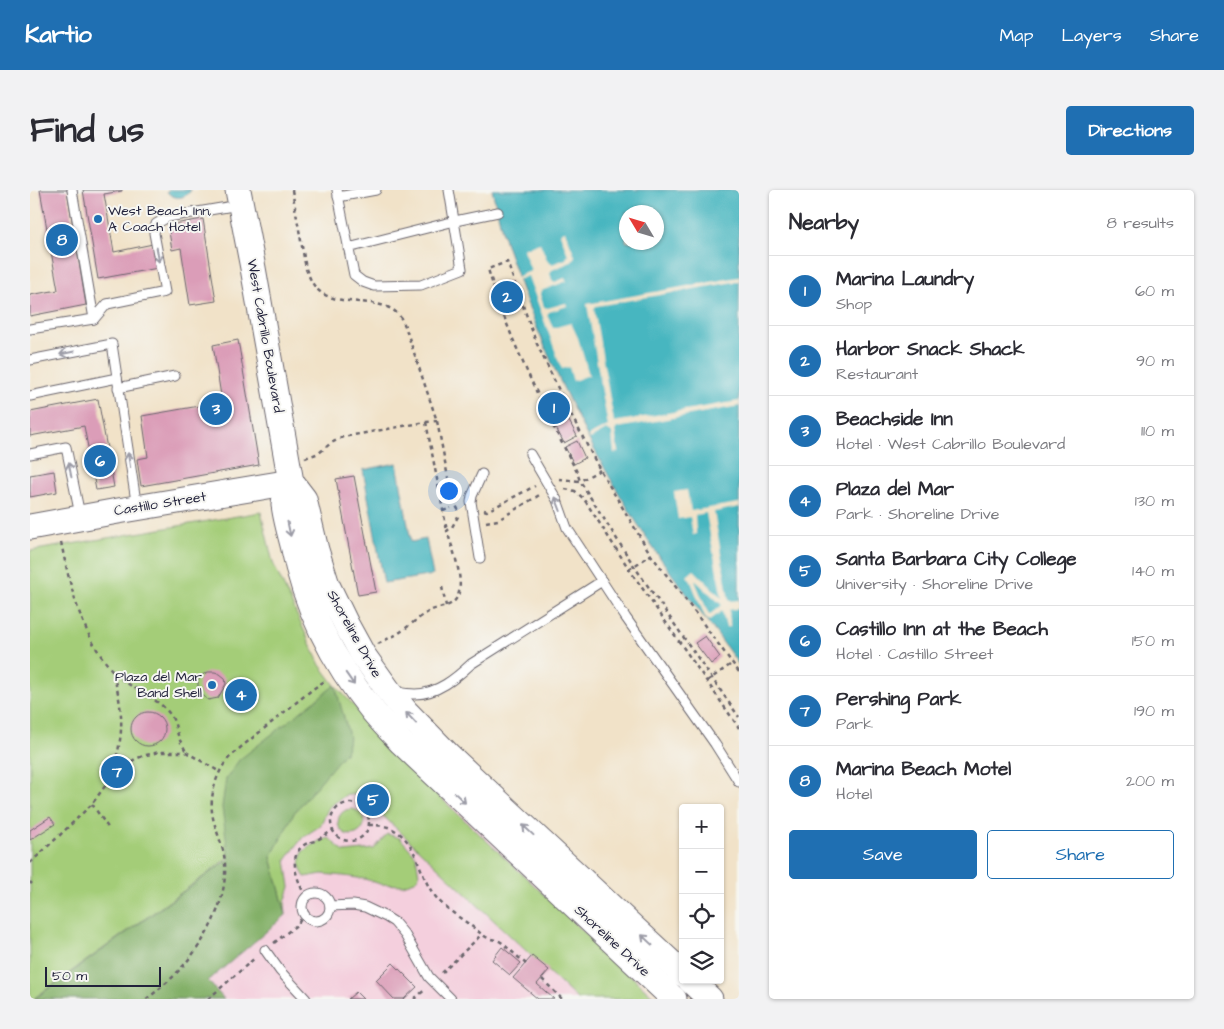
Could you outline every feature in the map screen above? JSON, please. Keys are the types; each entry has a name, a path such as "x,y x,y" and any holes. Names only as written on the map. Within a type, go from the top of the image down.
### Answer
{"main road":[{"name":"West Cabrillo Boulevard","path":"239,198 291,482"},
{"name":"Castillo Street","path":"30,527 291,482"},
{"name":"Shoreline Drive","path":"291,482 304,499 316,550 327,585 363,655 388,690 425,734 679,970"},
{"name":"Shoreline Drive","path":"291,482 284,502 300,576 327,640 343,669 360,693 401,742 674,999"},
{"path":"694,984 710,999"}],"lane":[{"path":"72,190 94,319"},
{"path":"376,190 337,194 354,275 363,282 374,286 421,286 462,269 449,190"},
{"path":"30,329 94,319 107,304 164,292 154,233 156,224 168,217 239,198"},
{"path":"348,248 454,221 498,212"},
{"path":"30,360 112,344 137,508"},
{"path":"118,388 175,376"},
{"path":"30,396 117,378"},
{"path":"30,454 66,447 80,518"},
{"path":"530,454 557,500 567,528 579,548 652,657 715,744 739,782"},
{"path":"480,558 471,502 482,474"},
{"path":"388,690 417,694 429,692 459,675 471,664 602,581"},
{"path":"314,893 323,894 327,897 330,911 324,919 310,921 303,914 301,905 305,897 314,893"},
{"path":"330,906 353,905 365,907 377,911 394,922 406,935 423,968 434,982 452,999"},
{"path":"265,950 306,999"}],"path":[{"path":"292,190 306,269 311,281 323,294 387,307 397,312 406,326 437,421 343,437 310,457"},
{"path":"739,672 651,554 600,470 570,414 537,344 508,262 488,269 520,355 580,481 634,566 739,717"},
{"path":"374,648 432,610 452,603 460,590 457,563 442,511 426,422"},
{"path":"556,479 580,481 600,470"},
{"path":"483,510 487,511 540,483"},
{"path":"442,511 452,508"},
{"path":"447,531 452,527 460,513"},
{"path":"61,542 71,590 78,612 94,644 112,670 129,685 152,699 168,712 186,752"},
{"path":"629,569 651,554"},
{"path":"442,587 446,606"},
{"path":"707,681 733,663"},
{"path":"108,782 119,745 122,714 112,670"},
{"path":"146,999 161,988 191,956 212,923 219,906 225,877 225,861 212,813 212,796 220,772 229,758 240,748 327,679"},
{"path":"30,863 92,804 108,782 125,766 141,757 160,752 186,752 220,772"},
{"path":"351,803 363,808 367,813 369,825 364,836 352,841 346,841 336,835 332,830 331,824 334,812 339,807 351,803"},
{"path":"92,804 109,829"},
{"path":"369,825 389,827 403,836 412,847 421,872 434,896 487,938 501,942 526,964"},
{"path":"305,897 295,872 298,851 306,844 332,830"},
{"path":"434,982 482,934"},
{"path":"542,979 562,999"}],"shaded area":[{"path":"378,732 658,999 33,999 214,869"}],"green space":[{"path":"261,512 273,563 320,665 335,685 378,732 376,735 396,756 656,999 577,999 362,796 347,794 329,807 320,826 303,837 286,860 290,887 285,902 286,915 271,857 294,813 320,781 214,869 33,999 30,999 30,551"},
{"path":"335,685 349,736 347,750 294,813 271,857 286,915 208,981 224,999 34,999 229,859 222,807 226,779 239,760"},
{"path":"351,809 360,813 364,822 360,831 351,835 342,831 338,822 342,813"},
{"path":"387,834 400,838 416,856 419,875 415,881 403,885 380,884 365,879 322,874 305,877 301,870 300,861 303,851 319,841 329,838 344,852 374,849"}],"water":[{"path":"170,190 191,190 183,197 177,197 167,192"},
{"path":"492,190 739,190 739,665 651,545 609,476 554,369 538,332 505,240"},
{"path":"397,463 411,542 426,539 433,575 384,583 363,470"}],"pier":[{"path":"565,231 575,256 571,262 552,270 550,273 552,280 555,282 565,278 567,281 541,291 540,295 544,307 548,308 566,303 567,306 549,312 547,315 553,328 571,323 578,338 589,375 573,381 569,367 562,369 555,353 528,276 517,280 516,277 531,271 523,249 540,243 548,262 552,264 566,259 568,255 560,233"},
{"path":"739,277 739,281 596,306 594,309 614,422 739,401 739,406 617,428 615,431 618,452 614,453 612,433 606,430 590,439 588,436 608,426 587,304"},
{"path":"687,490 691,511 739,503 739,507 714,512 729,601 739,600 739,608 729,610 730,627 726,627 722,611 709,621 705,617 690,579 687,576 694,570 722,598 706,513 695,515 696,534 693,535 690,517 678,519 674,492","holes":["695,580 722,605 709,615"]}],"building":[{"path":"40,190 67,190 86,305 30,316 30,295 58,290"},
{"name":"West Beach Inn, A Coach Hotel","path":"83,190 122,190 104,194 114,252 153,244 158,268 98,279"},
{"path":"203,219 216,301 190,305 181,248 172,250 168,225"},
{"path":"509,282 517,304 504,309 496,287"},
{"path":"238,340 259,465 141,486 137,459 148,457 142,416 222,402 213,345"},
{"path":"98,399 114,487 96,490 84,426 30,436 30,412"},
{"path":"558,400 577,436 564,443 545,407"},
{"path":"577,441 585,458 574,464 565,447"},
{"path":"54,471 57,492 30,497 30,475"},
{"path":"354,476 376,592 358,595 336,479"},
{"path":"705,636 720,657 711,664 695,643"},
{"name":"Plaza del Mar Band Shell","path":"208,672 220,674 225,678 226,684 218,698 208,700 200,694 198,681 202,675"},
{"path":"148,712 160,717 165,729 160,741 148,746 136,741 131,729 136,717"},
{"path":"50,817 55,824 30,840 30,830"},
{"path":"502,947 521,963 510,975 492,960"},
{"path":"532,956 549,970 537,984 554,999 538,999 513,978"},
{"path":"393,963 417,987 404,999 394,999 376,980"},
{"path":"356,992 363,999 348,999"}],"place":[{"name":"West Beach Inn, A Coach Hotel","path":"98,219"},
{"name":"Marina Beach Motel","path":"62,240"},
{"name":"Harbor Snack Shack","path":"507,297"},
{"name":"Marina Laundry","path":"554,408"},
{"name":"Beachside Inn","path":"216,409"},
{"name":"Castillo Inn at the Beach","path":"100,461"},
{"name":"Plaza del Mar Band Shell","path":"212,685"},
{"name":"Plaza del Mar","path":"241,695"},
{"name":"Pershing Park","path":"117,772"},
{"name":"Santa Barbara City College","path":"373,800"}]}
